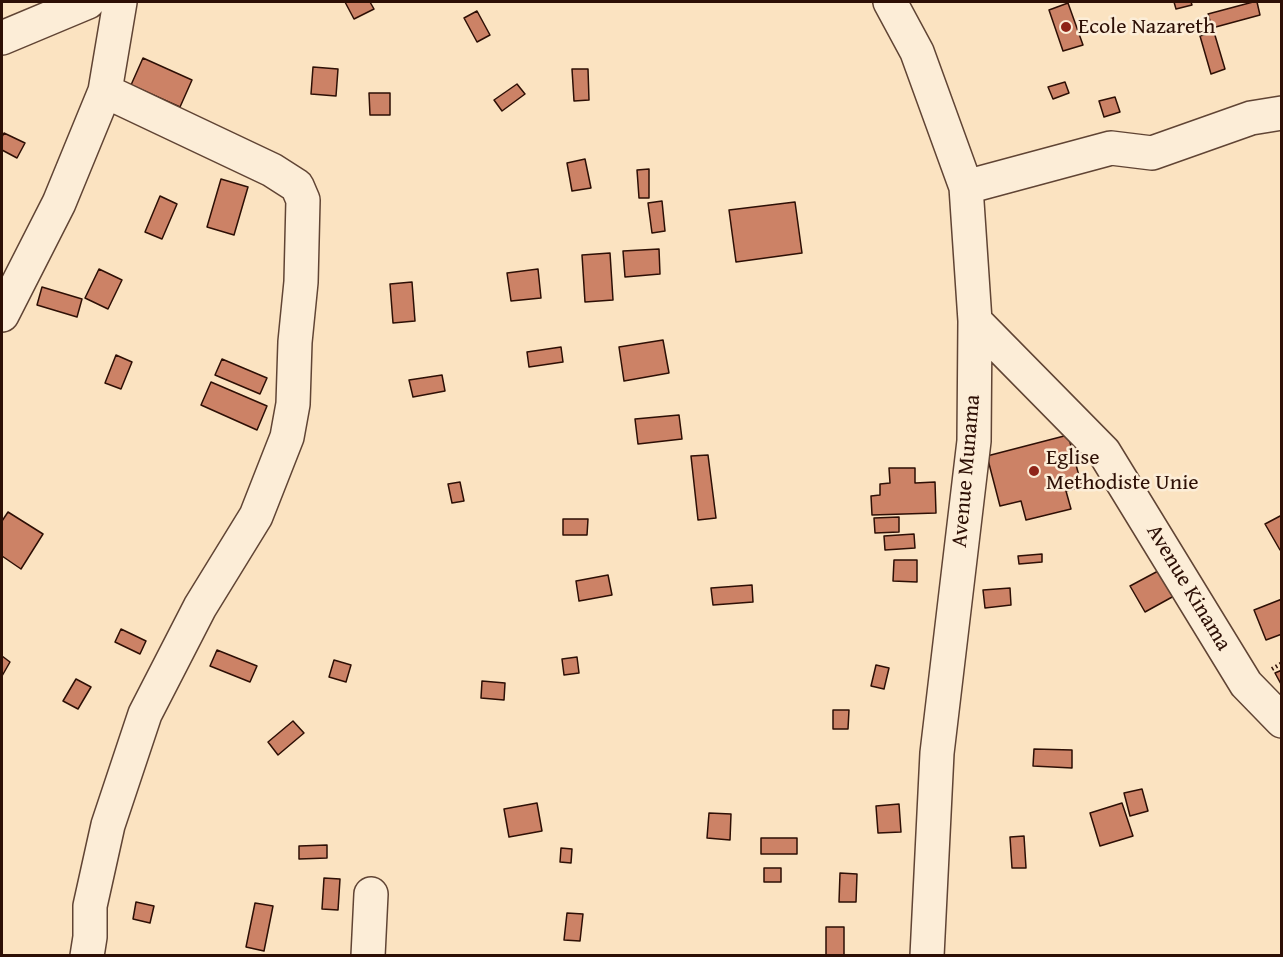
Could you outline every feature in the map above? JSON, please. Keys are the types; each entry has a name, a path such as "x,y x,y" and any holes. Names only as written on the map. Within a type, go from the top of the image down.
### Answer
{"street":[{"path":"2,38 88,2"},
{"path":"2,315 59,202 105,91 120,2"},
{"name":"Avenue Munama","path":"890,2 917,52 966,187 975,321 974,441 938,753 927,956"},
{"path":"87,956 90,937 90,906 108,825 145,714 200,607 256,516 287,437 293,404 295,342 301,282 303,200 297,186 272,170 105,91"},
{"path":"966,187 1111,148 1152,153 1251,118 1281,113"},
{"name":"Avenue Kinama","path":"975,321 1104,452 1246,684 1281,721"},
{"path":"368,956 371,894"}],"building":[{"path":"345,2 370,2 374,9 354,19"},
{"path":"1174,2 1191,2 1192,5 1176,9"},
{"path":"1257,2 1260,15 1212,28 1208,14"},
{"name":"Ecole Nazareth","path":"1068,3 1083,45 1063,51 1049,10"},
{"path":"477,11 490,35 477,42 464,18"},
{"path":"1214,32 1225,69 1211,74 1200,36"},
{"path":"143,58 192,80 180,107 131,85"},
{"path":"313,67 338,69 336,96 311,94"},
{"path":"572,69 588,69 589,100 574,101"},
{"path":"1065,82 1069,93 1053,99 1048,87"},
{"path":"517,84 525,94 502,111 494,100"},
{"path":"369,93 390,93 390,115 370,115"},
{"path":"1115,97 1120,112 1104,117 1099,101"},
{"path":"4,133 25,143 17,158 2,150"},
{"path":"585,159 591,188 572,191 567,163"},
{"path":"649,169 649,198 639,198 637,170"},
{"path":"221,179 248,187 234,235 207,227"},
{"path":"160,196 177,204 162,239 145,232"},
{"path":"662,201 665,231 652,233 648,203"},
{"path":"795,202 802,253 736,262 729,210"},
{"path":"659,249 660,274 625,277 623,251"},
{"path":"610,253 613,300 585,302 582,255"},
{"path":"99,269 122,280 108,309 85,298"},
{"path":"538,269 541,298 511,301 507,273"},
{"path":"412,282 415,321 393,323 390,284"},
{"path":"42,287 82,299 77,317 37,305"},
{"path":"663,340 669,373 624,381 619,347"},
{"path":"561,347 563,362 529,367 527,352"},
{"path":"116,355 132,362 121,389 105,383"},
{"path":"222,359 267,378 260,394 215,375"},
{"path":"442,375 445,391 413,397 409,380"},
{"path":"211,382 267,406 257,430 201,405"},
{"path":"679,415 682,439 638,444 635,419"},
{"name":"Eglise Methodiste Unie","path":"1068,435 1082,487 1066,491 1071,509 1026,520 1021,501 1000,506 987,456"},
{"path":"708,455 716,518 698,520 691,456"},
{"path":"889,468 915,468 915,483 935,482 936,513 872,515 871,496 880,495 880,484 890,483"},
{"path":"460,482 464,501 452,503 448,484"},
{"path":"8,512 43,534 21,569 2,556 2,521"},
{"path":"1282,515 1282,549 1280,550 1265,524"},
{"path":"899,517 899,532 875,533 874,518"},
{"path":"563,519 588,519 587,535 563,535"},
{"path":"914,534 915,548 885,550 884,536"},
{"path":"1042,554 1042,562 1019,564 1018,556"},
{"path":"894,560 917,560 917,582 893,581"},
{"path":"1160,570 1174,596 1145,612 1130,586"},
{"path":"608,575 612,595 579,601 576,581"},
{"path":"752,585 753,602 713,605 711,588"},
{"path":"1010,588 1011,605 985,608 983,590"},
{"path":"1282,599 1282,634 1266,640 1254,610"},
{"path":"121,629 146,641 140,654 115,642"},
{"path":"217,650 257,666 250,682 210,666"},
{"path":"2,656 10,662 2,676"},
{"path":"577,657 579,673 564,675 562,659"},
{"path":"334,660 351,665 346,682 329,677"},
{"path":"876,665 889,668 884,689 871,686"},
{"path":"1282,670 1282,686 1275,673"},
{"path":"76,679 91,687 78,709 63,701"},
{"path":"482,681 505,683 504,700 481,698"},
{"path":"833,710 849,710 848,729 833,729"},
{"path":"293,721 304,733 278,755 268,742"},
{"path":"1034,749 1072,750 1072,768 1033,766"},
{"path":"1142,789 1148,811 1130,816 1124,793"},
{"path":"537,803 542,831 509,837 504,809"},
{"path":"1122,803 1133,836 1100,846 1090,813"},
{"path":"899,804 901,832 878,833 876,806"},
{"path":"709,813 731,814 730,840 707,838"},
{"path":"1024,836 1026,868 1012,868 1010,837"},
{"path":"761,838 797,838 797,854 761,854"},
{"path":"327,845 327,858 299,859 299,846"},
{"path":"561,848 572,849 571,863 560,862"},
{"path":"764,868 781,868 781,882 764,882"},
{"path":"840,873 857,874 856,902 839,902"},
{"path":"324,878 340,879 338,910 322,909"},
{"path":"136,902 154,906 150,923 133,919"},
{"path":"255,903 273,906 264,951 246,947"},
{"path":"567,913 583,914 580,941 564,940"},
{"path":"826,927 844,927 844,956 826,956"}],"place":[{"name":"Ecole Nazareth","path":"1066,27"},
{"name":"Eglise Methodiste Unie","path":"1034,471"}]}
